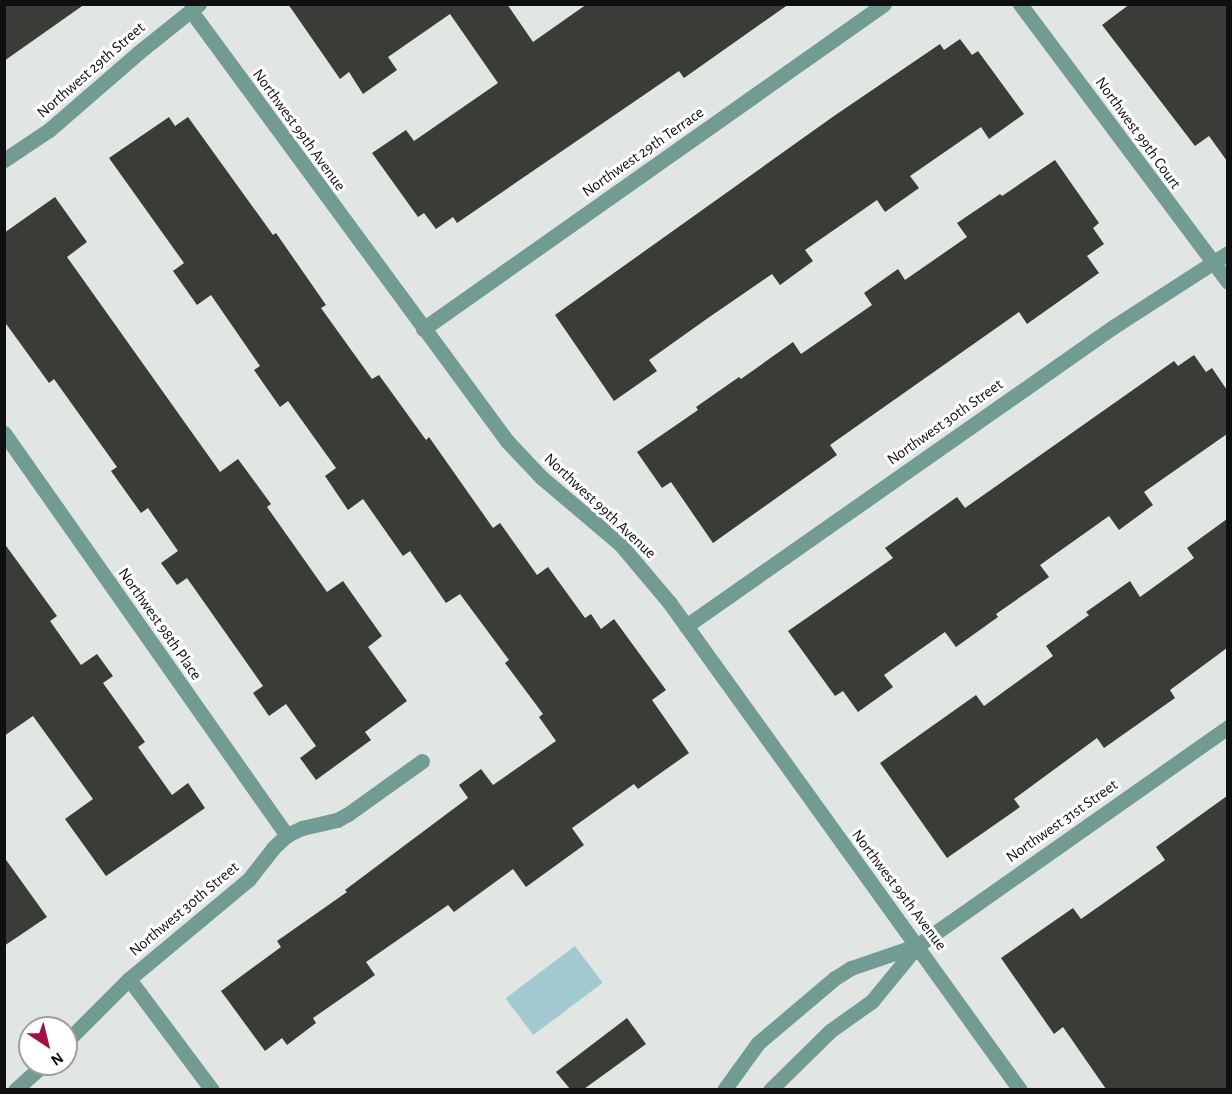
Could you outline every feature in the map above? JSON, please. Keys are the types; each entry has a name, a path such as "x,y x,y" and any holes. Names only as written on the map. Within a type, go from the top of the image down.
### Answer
{"street":[{"name":"Northwest 29th Terrace","path":"423,329 884,4"},
{"name":"Northwest 99th Court","path":"1020,4 1227,282"},
{"name":"Northwest 99th Avenue","path":"195,8 423,329 507,441 540,477 620,544 656,585 1020,1089"},
{"name":"Northwest 29th Street","path":"4,160 63,119 139,52 195,8"},
{"name":"Northwest 30th Street","path":"686,626 1113,327 1227,253"},
{"name":"Northwest 98th Place","path":"4,433 287,836"},
{"name":"Northwest 31st Street","path":"770,1089 830,1031 872,1001 918,945 1227,727"},
{"name":"Northwest 30th Street","path":"78,1030 129,979 249,879 273,848 287,836 302,828 337,820 348,814 422,760"},
{"name":"Northwest 31st Street","path":"724,1089 758,1043 835,978 851,968 918,945"},
{"path":"129,979 212,1089"},
{"path":"15,1089 30,1076"}],"water":[{"path":"575,946 603,983 533,1035 506,998"}],"building":[{"path":"4,4 85,4 4,61"},
{"path":"288,4 507,4 533,42 587,4 789,4 684,78 679,71 457,223 453,217 436,229 424,213 418,217 372,153 406,130 414,141 498,83 450,14 388,57 397,70 363,94 349,72 340,79"},
{"path":"1130,4 1227,4 1227,161 1209,136 1195,146 1102,25"},
{"path":"960,39 972,55 978,51 1024,114 989,139 981,127 910,176 919,188 885,212 877,200 805,250 813,261 780,285 772,274 708,318 649,360 657,371 614,401 555,315 834,116 940,44 944,50"},
{"path":"169,117 175,126 188,117 273,235 276,233 326,305 321,308 372,379 379,375 426,440 429,437 493,528 500,523 537,575 548,567 585,618 591,614 601,629 614,619 666,690 652,700 689,753 638,789 634,784 572,828 584,845 526,887 513,869 454,912 448,905 366,962 375,975 313,1018 316,1023 287,1045 282,1038 265,1051 221,991 281,947 277,941 347,892 345,890 468,798 459,785 481,769 493,785 556,741 539,717 543,714 505,663 509,660 460,594 446,603 410,551 403,556 363,499 348,510 325,476 336,468 288,401 280,407 254,370 260,366 211,295 197,305 173,271 184,263 109,158"},
{"path":"1055,160 1099,223 1093,228 1104,244 1087,256 1099,273 1027,324 1019,312 830,445 837,455 713,543 671,482 662,488 637,452 698,410 696,407 793,342 801,354 872,305 864,293 898,269 905,280 967,237 957,223"},
{"path":"55,197 87,242 67,257 220,472 238,459 271,504 267,507 327,592 343,581 382,636 368,647 407,701 365,732 371,740 316,780 300,758 316,746 286,704 269,716 253,693 263,686 187,578 177,585 161,563 178,551 148,508 141,513 111,471 117,467 54,379 49,383 4,321 4,233"},
{"path":"1194,355 1206,372 1212,368 1227,390 1227,434 1144,492 1153,505 1119,530 1109,516 1040,565 1049,577 996,614 998,617 956,647 945,632 884,675 893,687 858,712 843,691 835,696 788,631 893,558 885,548 957,497 965,508 1174,361 1178,366"},
{"path":"1227,519 1227,648 1170,690 1175,698 1104,748 1097,738 1014,799 1020,807 947,858 880,763 976,695 984,706 1053,656 1046,646 1089,615 1086,612 1130,581 1140,597 1194,558 1187,548"},
{"path":"4,543 57,616 50,621 81,665 97,654 113,676 103,683 145,742 138,747 172,795 188,783 205,808 106,876 65,819 93,799 33,716 4,736"},
{"path":"1227,796 1227,1089 1106,1089 1063,1027 1054,1034 1001,958 1073,908 1081,919 1165,860 1156,847"},
{"path":"4,857 47,917 4,946"},
{"path":"627,1018 646,1044 584,1089 570,1089 556,1072"}]}
